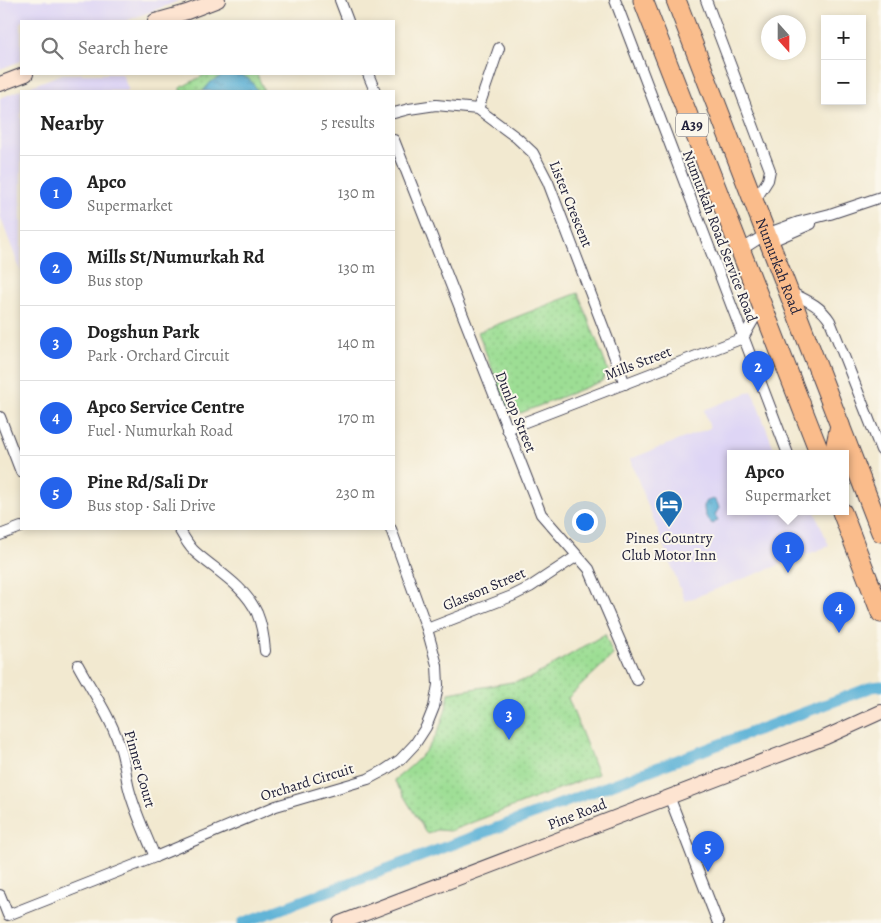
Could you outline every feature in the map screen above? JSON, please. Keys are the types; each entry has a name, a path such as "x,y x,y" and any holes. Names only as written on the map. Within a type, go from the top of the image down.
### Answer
{"highway":[{"name":"Numurkah Road","path":"643,0 818,450"},
{"name":"Numurkah Road","path":"676,0 881,532"},
{"path":"835,450 840,424"},
{"path":"843,515 881,612"}],"street":[{"path":"170,20 218,0"},
{"path":"340,0 348,20"},
{"name":"Numurkah Road Service Road","path":"615,0 786,450"},
{"path":"706,0 770,170 768,180 754,202"},
{"path":"159,20 187,12"},
{"path":"395,113 436,105 478,109 499,48"},
{"path":"0,84 23,75"},
{"path":"368,75 375,90"},
{"name":"Lister Crescent","path":"478,109 517,138 533,153 548,182 624,384"},
{"name":"Dunlop Street","path":"395,143 541,514 589,569 637,680"},
{"path":"741,250 799,222 881,197"},
{"path":"789,291 817,306 830,321 881,450"},
{"path":"744,338 763,304"},
{"name":"Mills Street","path":"507,429 744,338"},
{"path":"0,417 20,469"},
{"path":"0,536 20,527"},
{"path":"180,530 193,550 230,579 249,599 257,613 263,632 265,651"},
{"name":"Orchard Circuit","path":"0,895 4,916 155,857 276,806 368,779 400,760 415,744 426,727 434,707 438,685 438,665 391,530"},
{"name":"Glasson Street","path":"427,629 512,596 530,587 577,556"},
{"name":"Pinner Court","path":"78,665 119,742 124,758 128,787 155,857"},
{"name":"Pine Road","path":"340,923 826,737 881,712"},
{"name":"Pine Road","path":"826,737 881,721"},
{"path":"670,796 718,923"}],"shaded area":[{"path":"0,0 181,0 129,20 20,20 20,61 0,69"},
{"path":"59,75 122,75 129,90 21,90"},
{"path":"20,90 20,269 0,216 0,98"},
{"path":"752,391 774,450 727,450 727,515 816,515 829,546 685,601 630,459 710,428 704,410"}],"green space":[{"path":"204,75 257,75 264,90 180,90 180,88"},
{"path":"578,293 608,370 602,381 521,413 507,408 478,332"},
{"path":"605,634 613,655 568,698 598,774 450,831 437,830 427,834 394,780 416,762 431,743 442,721 449,693 529,679"}],"water":[{"path":"224,75 236,75 249,79 257,90 204,90 212,81"},
{"path":"713,499 717,502 719,508 715,515 718,520 713,524 707,518 704,508 705,502"}],"waterway":[{"path":"243,923 872,687 881,686"}],"place":[{"name":"Mills St/Numurkah Rd","path":"758,392"},
{"name":"Pines Country Club Motor Inn","path":"669,528"},
{"name":"Apco","path":"788,573"},
{"name":"Apco Service Centre","path":"839,633"},
{"name":"Dogshun Park","path":"509,740"},
{"name":"Pine Rd/Sali Dr","path":"708,872"}]}
